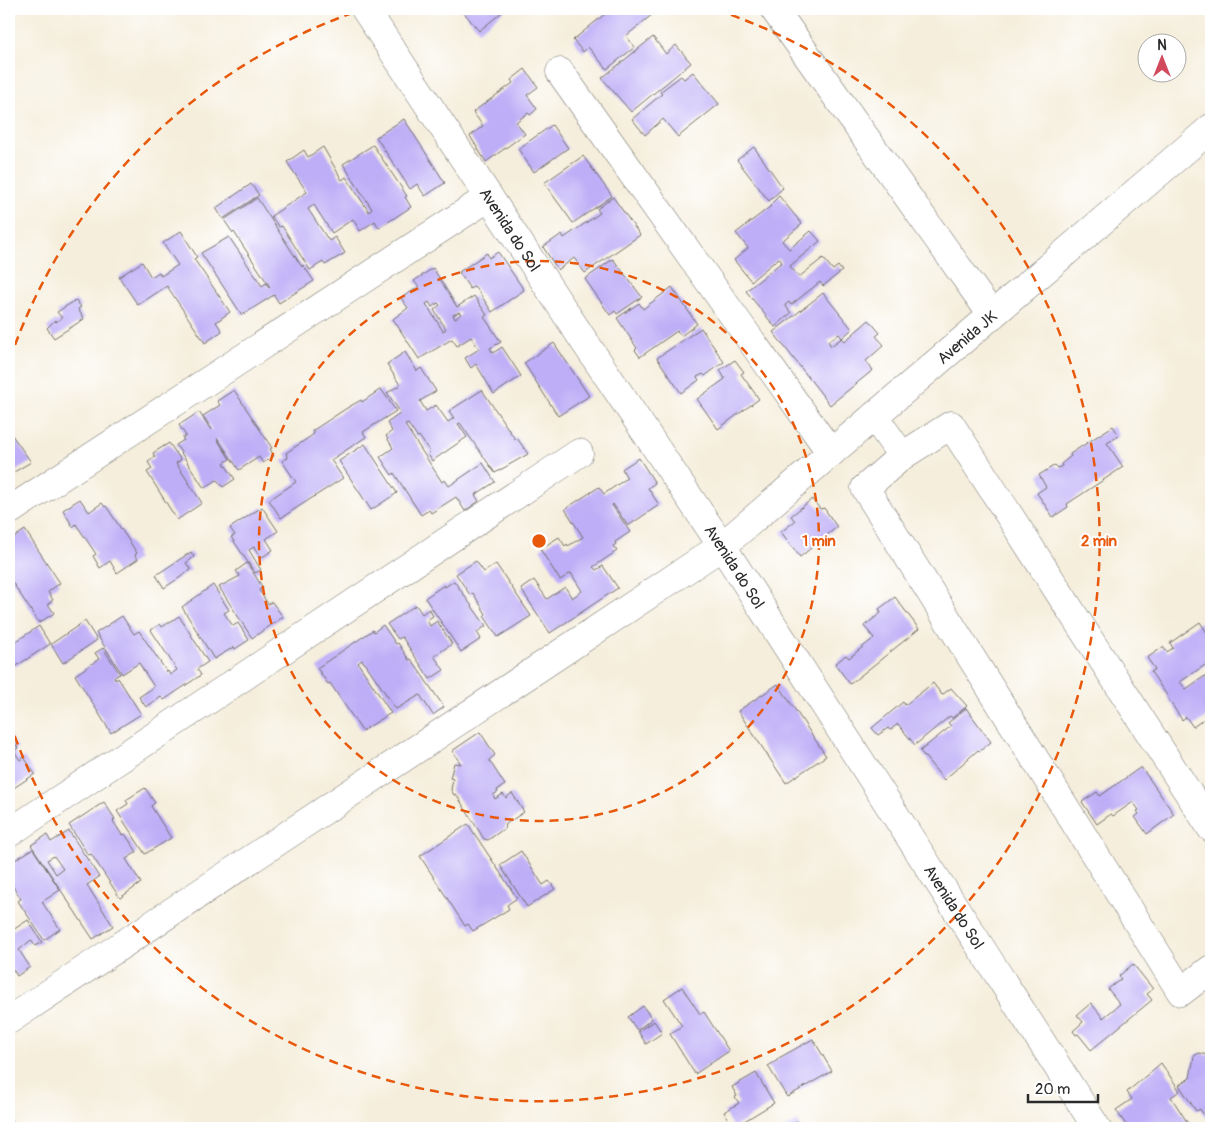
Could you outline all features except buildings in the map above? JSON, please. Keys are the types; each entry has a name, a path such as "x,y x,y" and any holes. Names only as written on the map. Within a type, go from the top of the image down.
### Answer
{"street":[{"name":"Avenida do Sol","path":"365,9 722,546 1097,1128"},
{"path":"774,9 992,315"},
{"path":"560,72 831,453"},
{"name":"Avenida JK","path":"9,1020 722,546 1211,128"},
{"path":"9,511 489,197"},
{"path":"874,416 902,456"},
{"path":"1211,828 951,426 902,456 865,488 1181,992 1211,969"},
{"path":"9,833 579,453"}]}
